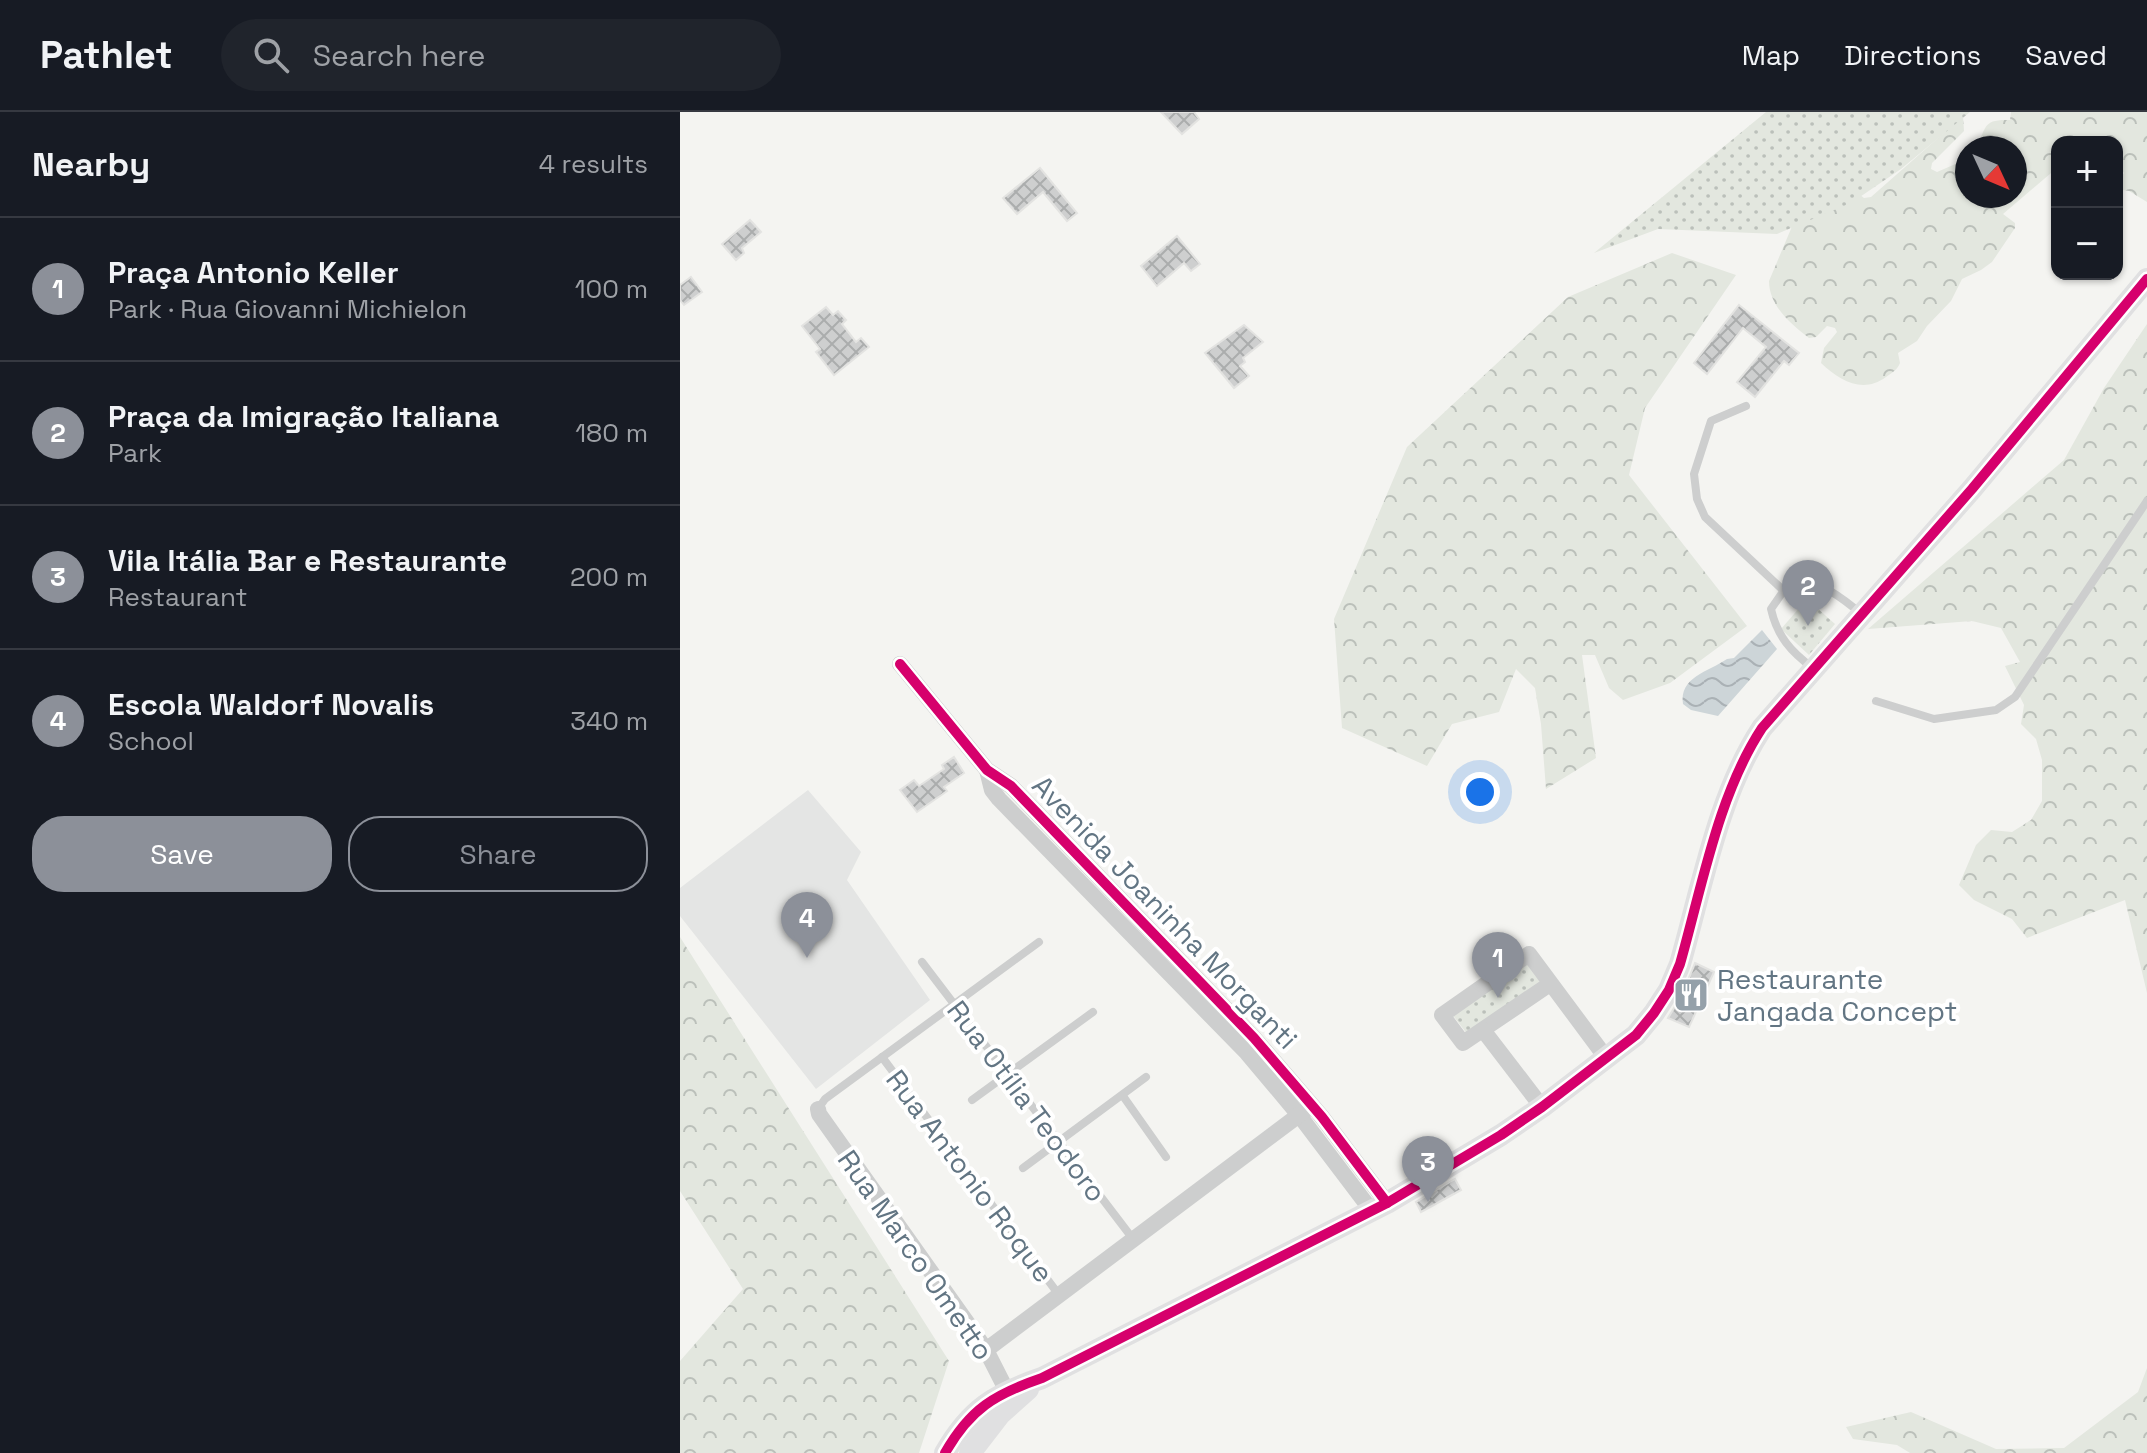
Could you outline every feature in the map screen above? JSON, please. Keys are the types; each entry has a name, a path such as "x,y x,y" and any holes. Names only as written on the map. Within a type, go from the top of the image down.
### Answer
{"street":[{"path":"945,1453 957,1432 972,1416 1379,1206 1462,1159 1542,1107 1636,1035 1669,990 1680,964 1735,775 1762,728 1972,489 2147,279"},
{"name":"Avenida Joaninha Morganti","path":"900,664 987,770 1011,786 1073,863 1254,1038 1379,1206"},
{"path":"1550,984 1463,1043 1442,1015 1529,954 1607,1059"},
{"path":"1483,1030 1542,1107"},
{"name":"Rua Marco Ometto","path":"818,1109 986,1350 1009,1397"},
{"path":"986,1350 1306,1110"},
{"path":"970,1453 1009,1397"}],"lane":[{"path":"1746,406 1711,421 1694,474 1697,499 1705,517 1783,590"},
{"path":"1876,701 1934,719 1996,710 2015,697 2147,501"},
{"path":"1814,669 1793,654 1775,627 1771,609 1789,583 1809,582 1828,588 1863,614"},
{"path":"818,1109 825,1099 1039,942"},
{"name":"Rua Otília Teodoro","path":"922,962 1133,1239"},
{"path":"972,1100 1093,1012"},
{"name":"Rua Antonio Roque","path":"882,1057 1059,1295"},
{"path":"1023,1168 1146,1077"},
{"path":"1123,1096 1166,1157"}],"shaded area":[{"path":"808,790 861,852 847,880 930,1000 816,1089 680,916 680,888"}],"green space":[{"path":"1766,112 1970,112 1901,169 1851,203 1777,234 1658,229 1594,253"},
{"path":"2011,112 2147,112 2147,202 2123,190 2123,136 2051,136 2051,173 2027,194 2027,136 1982,136 1990,123 2010,120"},
{"path":"1963,116 1964,131 1955,136 1955,140 1932,163 1931,169 1937,172 1955,164 1955,208 2010,208 2003,214 2015,223 2015,228 1992,262 1962,279 1951,301 1917,341 1898,353 1900,363 1896,369 1869,385 1844,380 1821,363 1824,348 1837,332 1835,328 1827,326 1816,337 1809,338 1782,314 1770,290 1769,281 1804,198 1850,187 1864,198 1871,197"},
{"path":"1672,253 1736,275 1645,408 1629,475 1747,626 1670,683 1623,700 1609,688 1595,655 1582,655 1596,758 1546,789 1535,688 1516,669 1499,712 1452,724 1427,766 1342,728 1334,619 1407,447 1568,297"},
{"path":"2147,324 2147,993 2125,900 2027,938 2012,919 1974,900 1959,885 1976,845 1991,830 2012,832 2031,820 2042,801 2042,760 2036,739 2021,724 2024,705 2005,666 2020,662 2001,628 1972,621 1868,629 2064,460 2104,388"},
{"path":"1807,599 1835,624 1809,655 1781,629"},
{"path":"680,937 949,1361 919,1453 680,1453 680,1361 743,1289 680,1191"},
{"path":"1528,960 1544,983 1468,1035 1451,1013"},
{"path":"2147,1368 2147,1453 1910,1453 1897,1445 1853,1439 1846,1427 1911,1412 1996,1449 2064,1448 2138,1392"}],"water":[{"path":"1762,630 1777,649 1718,716 1691,710 1683,704 1683,695 1690,681 1734,658"}],"building":[{"path":"1161,112 1194,112 1199,119 1182,134"},
{"path":"1040,168 1077,213 1067,221 1043,192 1017,214 1003,198"},
{"path":"750,220 761,232 742,248 744,253 736,260 722,244"},
{"path":"1177,236 1200,264 1191,271 1184,263 1157,286 1141,266"},
{"path":"691,277 702,292 684,305 680,300 680,285"},
{"path":"1739,305 1799,353 1789,365 1784,361 1755,397 1737,382 1766,347 1743,328 1707,374 1694,363"},
{"path":"826,307 833,315 838,311 846,320 842,324 856,342 861,338 869,347 834,375 816,352 820,349 802,326"},
{"path":"1244,325 1263,342 1243,358 1245,362 1240,366 1249,376 1234,388 1205,353"},
{"path":"954,757 964,773 944,787 947,791 917,812 900,790 914,780 919,786 944,769 942,765"},
{"name":"Restaurante Jangada Concept","path":"1695,963 1714,972 1689,1027 1668,1018 1682,995"},
{"path":"1455,1179 1461,1190 1421,1212 1416,1202"}],"cycle path":[{"path":"945,1453 974,1414 997,1397 1042,1378 1387,1203 1501,1135 1636,1035 1669,990 1680,964 1723,812 1734,782 1762,728 1972,489 2147,279"},
{"path":"900,664 987,770 1011,786 1254,1038 1322,1117 1387,1203"}],"place":[{"name":"Praça da Imigração Italiana","path":"1808,626"},
{"name":"Escola Waldorf Novalis","path":"807,958"},
{"name":"Restaurante Jangada Concept","path":"1691,995"},
{"name":"Praça Antonio Keller","path":"1498,998"},
{"name":"Vila Itália Bar e Restaurante","path":"1428,1202"}]}
